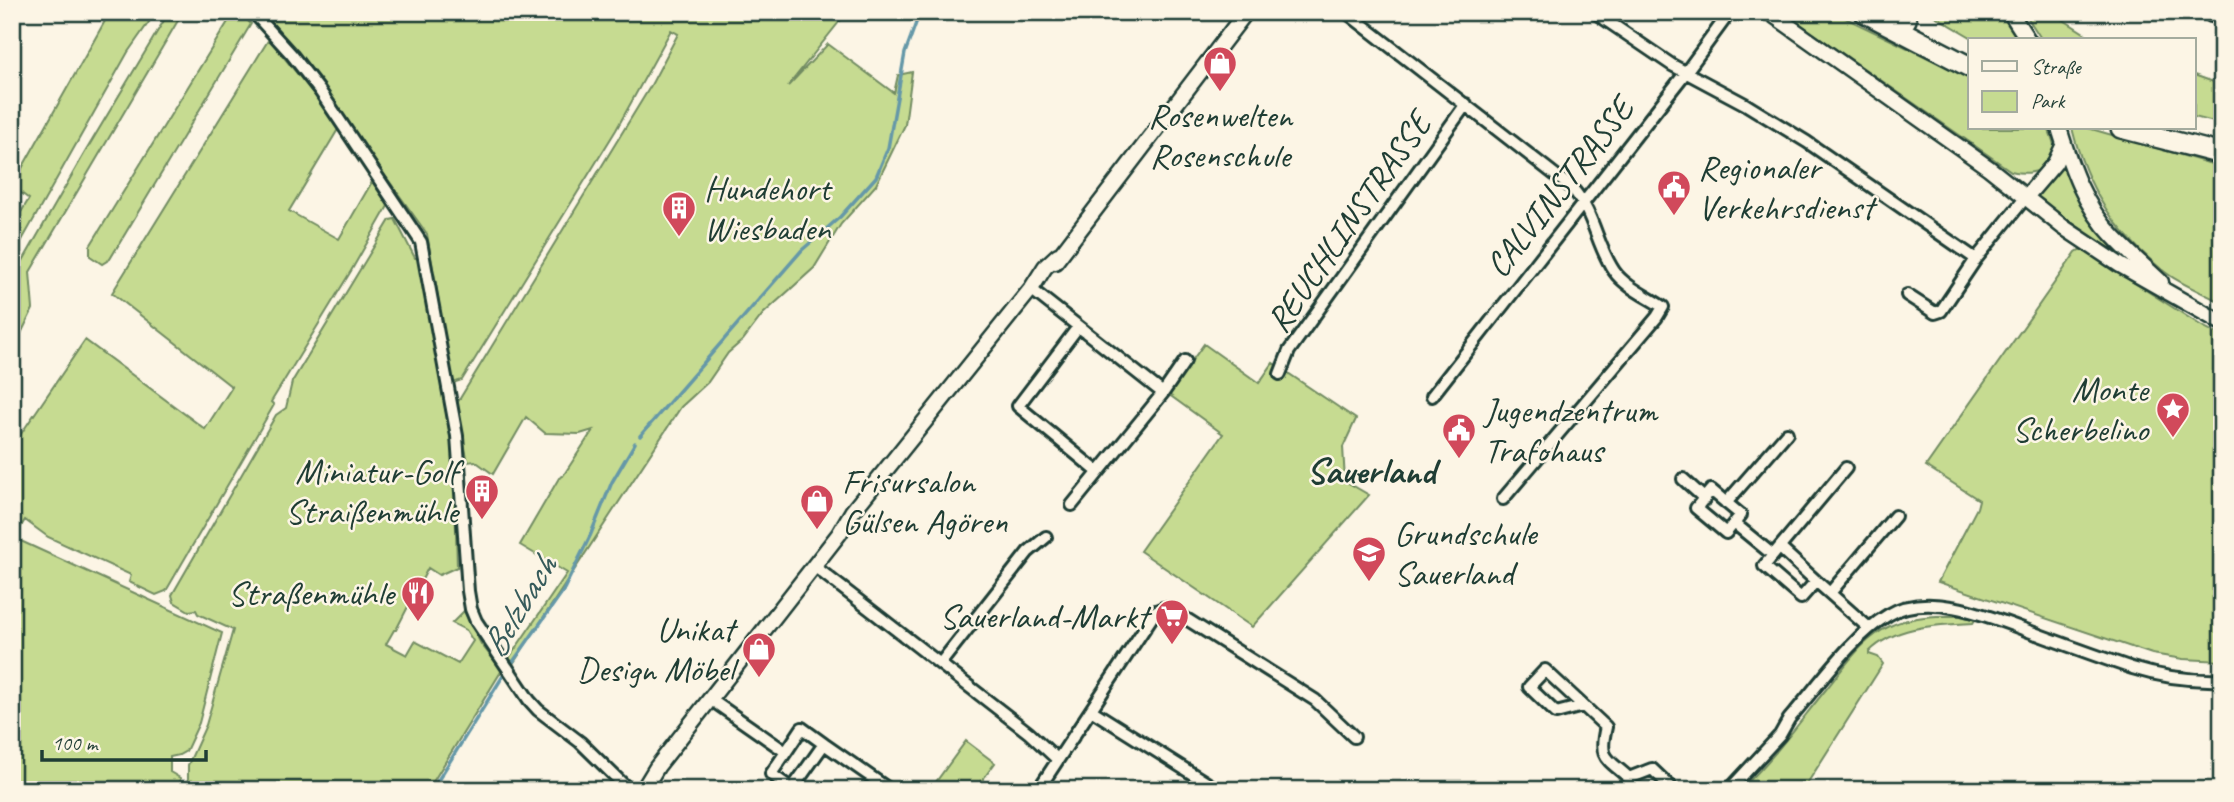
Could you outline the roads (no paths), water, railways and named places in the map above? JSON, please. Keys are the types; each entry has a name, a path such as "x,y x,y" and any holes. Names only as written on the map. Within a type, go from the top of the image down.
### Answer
{"highway":[{"path":"1864,12 1968,66"},
{"path":"1898,15 1968,52"},
{"path":"2129,130 2222,154"},
{"path":"2177,130 2222,141"}],"street":[{"path":"253,12 292,55 320,92 421,242 458,442 471,608 476,621 538,710 580,742 629,790"},
{"path":"643,790 657,767 839,534 857,516 863,502 1034,285 1050,270 1058,255 1247,12"},
{"path":"1346,12 1572,188 1584,201 1617,275 1663,307 1503,499"},
{"path":"1594,12 1686,72 1807,142 1976,259"},
{"name":"CALVINSTRASSE","path":"1432,396 1730,12"},
{"path":"1769,12 1989,168 2063,227 2120,265 2222,323"},
{"path":"2010,12 2026,38"},
{"path":"2206,12 2218,18 2222,17"},
{"name":"REUCHLINSTRASSE","path":"1280,374 1289,351 1466,104"},
{"path":"2060,130 2077,183 2111,235 2180,300"},
{"path":"1907,295 1939,313 1944,309 1976,259 2055,163 2064,144"},
{"path":"1989,168 2018,183 2042,180"},
{"path":"1034,285 1078,327 1163,393"},
{"path":"1078,327 1018,406 1098,472"},
{"path":"1072,505 1163,393 1185,361"},
{"path":"1726,503 1787,433"},
{"path":"1816,581 1801,598 1764,566 1846,468"},
{"path":"1682,479 1704,499"},
{"path":"1712,490 1726,503 1741,515 1726,533 1696,508 1712,490"},
{"path":"1830,593 1895,516"},
{"path":"1734,523 1816,581 1869,628"},
{"path":"940,664 1028,552 1046,537"},
{"path":"814,566 1029,733 1057,759"},
{"path":"1729,790 1780,735 1789,719 1869,628 1881,620 1900,616 1918,607 1940,605 1974,611 2153,674 2184,679 2222,680"},
{"path":"1038,790 1156,611 1163,608 1180,615 1315,700 1354,737"},
{"path":"1583,706 1556,713 1529,687 1545,670 1606,727 1603,755 1629,778 1652,769 1674,790"},
{"path":"710,699 786,752"},
{"path":"1091,710 1218,790"},
{"path":"824,744 793,790 771,774 802,729 824,744 890,790"}],"waterway":[{"name":"Belzbach","path":"640,436 802,250 840,217 876,177 888,148 905,53 920,12"},
{"name":"Belzbach","path":"432,790 503,676 563,591 612,482 635,443"}],"place":[{"name":"Rosenwelten Rosenschule","path":"1220,93"},
{"name":"Regionaler Verkehrsdienst","path":"1674,217"},
{"name":"Hundehort Wiesbaden","path":"679,238"},
{"name":"Monte Scherbelino","path":"2173,439"},
{"name":"Jugendzentrum Trafohaus","path":"1459,460"},
{"name":"Miniatur-Golf Straißenmühle","path":"482,521"},
{"name":"Frisursalon Gülsen Agören","path":"817,531"},
{"name":"Grundschule Sauerland","path":"1369,583"},
{"name":"Straßenmühle","path":"418,623"},
{"name":"Sauerland-Markt","path":"1172,646"},
{"name":"Unikat Design Möbel","path":"759,679"}],"district":[{"name":"Sauerland","path":"1371,470"}]}
